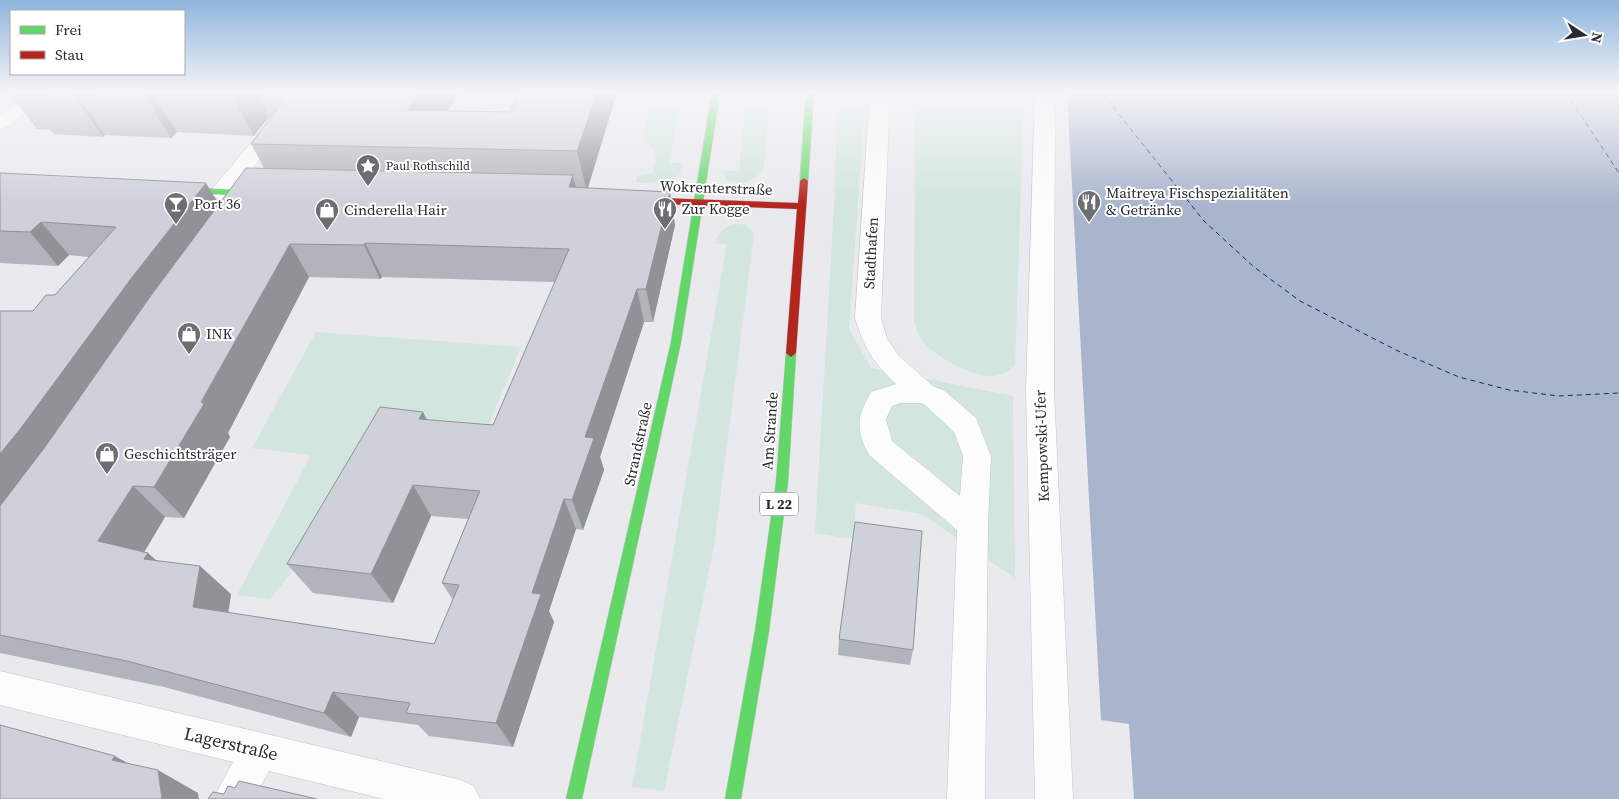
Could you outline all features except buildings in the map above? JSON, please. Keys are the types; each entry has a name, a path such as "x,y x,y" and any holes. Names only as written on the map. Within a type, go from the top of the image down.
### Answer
{"street":[{"path":"222,192 272,130"},
{"name":"Strandstraße","path":"574,799 676,342 710,130"},
{"name":"Am Strande","path":"733,799 762,631 782,482 807,130"},
{"name":"Stadthafen","path":"878,130 868,318 875,342 885,356 923,392"},
{"name":"Kempowski-Ufer","path":"1044,130 1040,390 1054,727 1054,799"},
{"path":"162,190 268,194"},
{"path":"238,221 268,194"},
{"name":"Wokrenterstraße","path":"622,200 700,201 802,206"},
{"path":"966,799 970,704 973,525 977,456 966,426 935,398 923,392 900,393 881,399 872,419 879,447 973,525"},
{"name":"Lagerstraße","path":"0,688 461,799"},
{"path":"232,799 260,751"}],"shaded area":[{"path":"436,130 517,130 515,134 422,152"},
{"path":"645,130 675,130 669,163 682,163 680,174 669,182 636,183 637,176 653,173 656,160 653,148 643,140"},
{"path":"743,130 767,130 764,167 761,172 753,179 737,182 726,180 723,171 739,171"},
{"path":"837,130 863,130 849,329 871,368 1013,396 1015,578 922,514 856,503 853,539 815,533"},
{"path":"915,130 1023,130 1015,365 1008,371 990,376 968,371 946,360 928,347 919,336 914,322"},
{"path":"736,224 746,225 754,234 714,546 664,791 632,787 727,244 715,243 718,235 723,230"},
{"path":"316,332 521,347 479,448 399,439 270,599 237,595 311,455 252,448"}],"water":[{"path":"1069,130 1619,130 1619,799 1134,799 1129,724 1101,720"}],"ferry route":[{"path":"1132,130 1204,221 1254,267 1300,301 1398,351 1459,377 1509,390 1559,396 1619,393"},
{"path":"1591,130 1619,173"}],"traffic: fast":[{"path":"574,799 676,342 710,130"},
{"path":"804,181 807,130"},
{"path":"173,190 265,194"},
{"path":"733,799 762,631 782,482 791,353"}],"traffic: jam":[{"path":"791,353 804,181"},
{"path":"633,200 802,206"}],"place":[{"name":"Paul Rothschild","path":"368,187"},
{"name":"Maitreya Fischspezialitäten & Getränke","path":"1089,223"},
{"name":"Port 36","path":"176,225"},
{"name":"Zur Kogge","path":"665,230"},
{"name":"Cinderella Hair","path":"327,231"},
{"name":"INK","path":"189,355"},
{"name":"Geschichtsträger","path":"107,475"}]}
